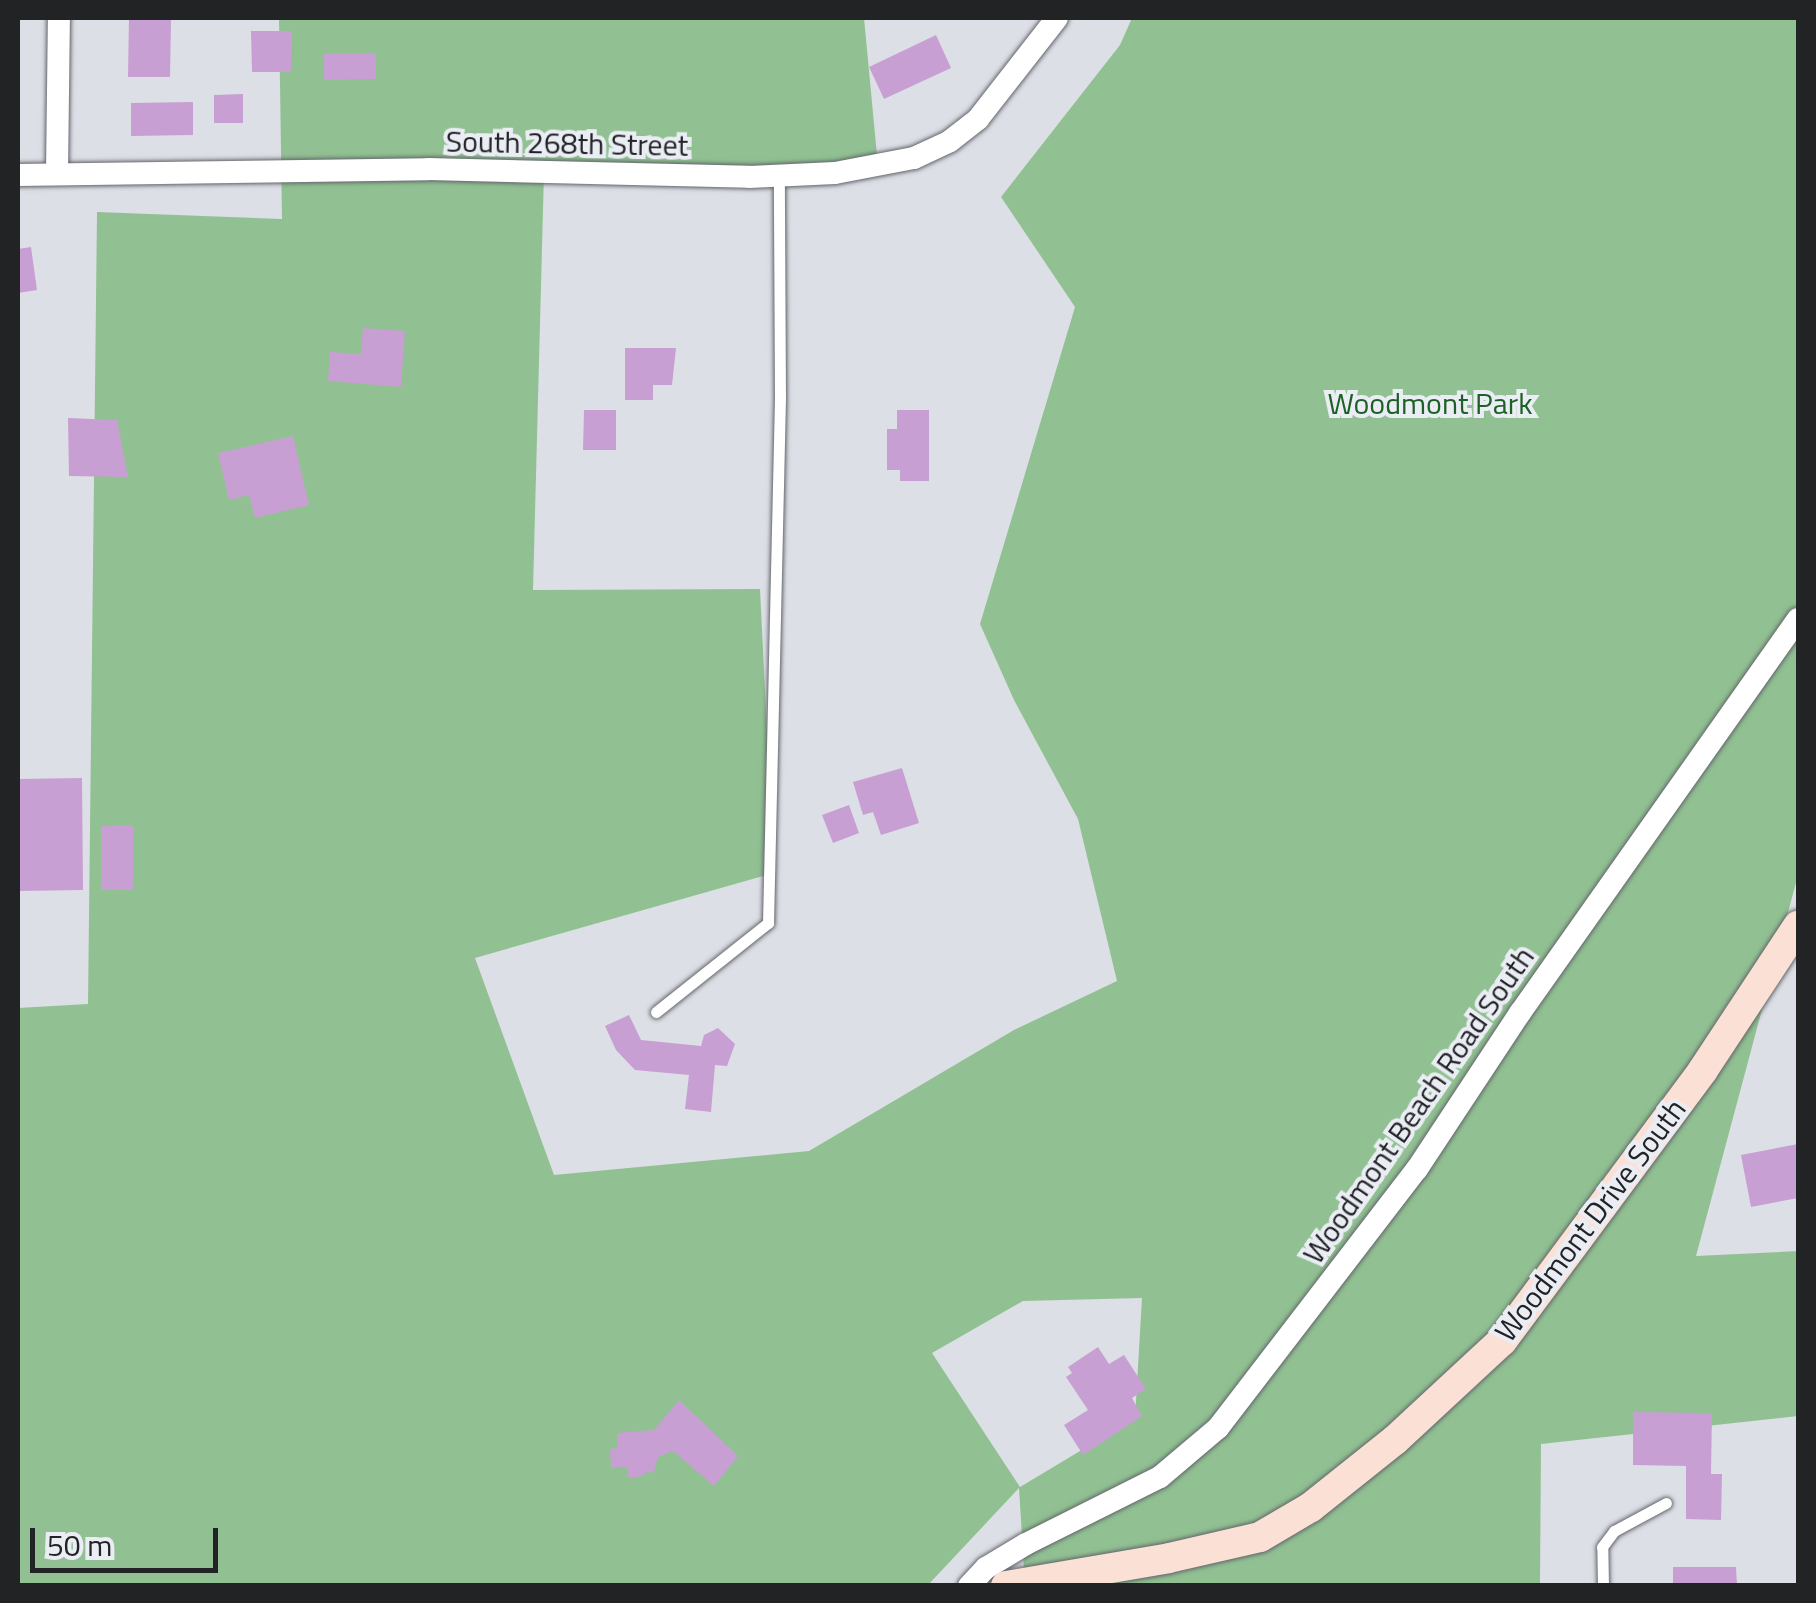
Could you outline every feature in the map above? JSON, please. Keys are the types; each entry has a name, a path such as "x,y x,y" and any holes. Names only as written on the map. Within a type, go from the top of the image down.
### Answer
{"main road":[{"name":"Woodmont Drive South","path":"1006,1586 1232,1546 1260,1537 1310,1507 1395,1440 1502,1341 1703,1070 1798,926"}],"street":[{"path":"58,174 59,18"},
{"name":"South 268th Street","path":"18,175 428,170 779,175 878,166 914,158 950,141 978,119 1056,19"},
{"name":"Woodmont Beach Road South","path":"969,1586 986,1568 1026,1544 1160,1477 1218,1428 1418,1168 1520,1013 1798,619"}],"lane":[{"path":"656,1012 768,923 780,398 779,175"},
{"path":"1602,1586 1602,1546 1614,1531 1666,1503"}],"green space":[{"name":"Woodmont Park","path":"279,18 864,18 878,166 544,172 533,590 760,589 774,873 475,958 554,1175 809,1151 1014,1030 1117,981 1078,819 1014,700 980,624 1075,307 1001,197 1120,45 1132,18 1798,18 1798,875 1696,1256 1798,1251 1798,1416 1541,1444 1540,1585 1025,1585 1019,1488 928,1585 18,1585 18,1008 88,1004 97,212 282,219","holes":["1142,1298 1135,1418 1020,1487 932,1353 1023,1301"]}],"building":[{"path":"129,18 171,18 170,77 128,77"},
{"path":"251,31 292,31 291,72 252,72"},
{"path":"936,35 951,68 884,99 869,67"},
{"path":"376,53 376,79 324,80 324,54"},
{"path":"243,94 243,123 214,123 214,95"},
{"path":"193,102 193,135 131,136 131,103"},
{"path":"31,247 37,290 18,293 18,249"},
{"path":"363,328 405,331 401,387 328,381 330,352 361,354"},
{"path":"625,348 676,348 672,385 653,385 653,400 625,400"},
{"path":"584,410 616,410 616,450 583,450"},
{"path":"897,410 929,410 929,481 900,481 900,470 887,470 887,429 897,429"},
{"path":"68,418 117,420 128,477 69,476"},
{"path":"293,436 309,505 255,518 249,495 229,500 218,453"},
{"path":"902,768 919,823 881,835 873,812 863,815 853,782"},
{"path":"82,778 83,890 18,891 18,779"},
{"path":"849,805 859,833 833,843 822,815"},
{"path":"133,825 133,890 101,890 101,826"},
{"path":"629,1015 641,1040 701,1046 704,1035 718,1028 735,1044 727,1066 715,1065 711,1112 685,1109 689,1075 635,1070 616,1050 605,1026"},
{"path":"1798,1144 1798,1198 1751,1207 1741,1155"},
{"path":"1098,1347 1109,1364 1124,1355 1146,1389 1132,1398 1142,1416 1083,1455 1064,1425 1088,1410 1066,1377 1072,1373 1068,1367"},
{"path":"679,1400 738,1456 714,1486 673,1451 658,1457 654,1472 643,1476 628,1478 627,1467 611,1468 610,1449 618,1448 617,1433 654,1430"},
{"path":"1633,1412 1712,1413 1711,1474 1722,1474 1721,1520 1686,1519 1686,1466 1633,1465"},
{"path":"1673,1567 1736,1567 1737,1586 1673,1586"}]}
